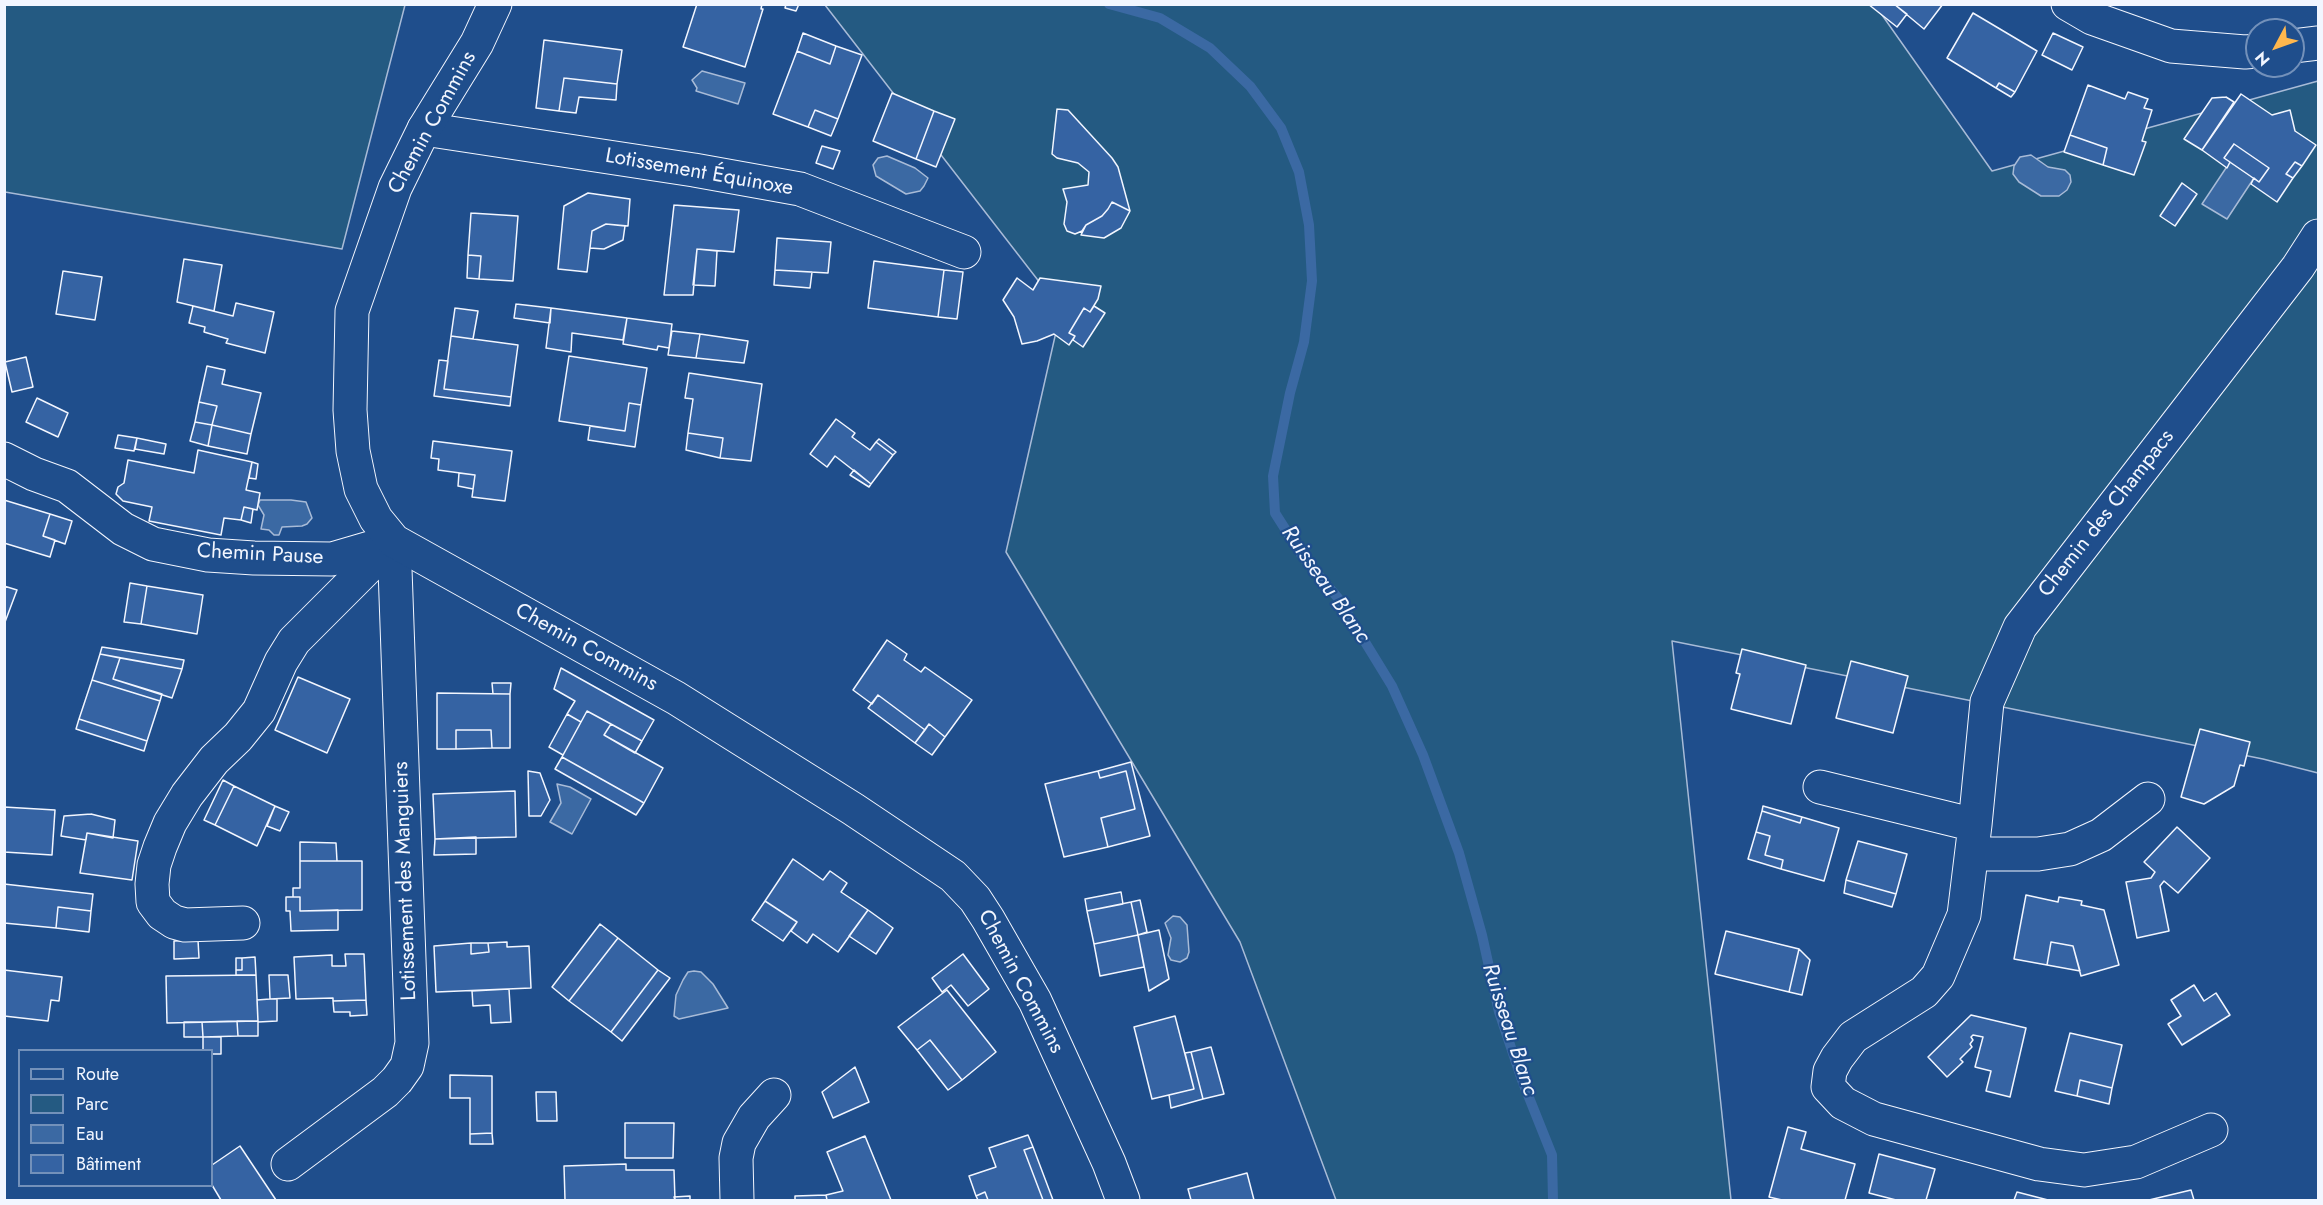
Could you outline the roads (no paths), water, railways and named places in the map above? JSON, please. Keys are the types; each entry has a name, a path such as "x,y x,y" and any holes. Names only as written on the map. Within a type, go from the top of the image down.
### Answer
{"street":[{"name":"Chemin Commins","path":"495,4 477,43 424,129 395,188 352,310 350,410 353,450 361,489 376,519 394,541 676,698 853,809 953,876 975,900 988,919 1035,1001 1109,1163 1123,1200"},
{"path":"2067,4 2092,18 2171,46 2245,52"},
{"name":"Lotissement Équinoxe","path":"424,129 694,170 800,189 964,252"},
{"name":"Chemin des Champacs","path":"2211,1130 2136,1162 2084,1170 2039,1164 1874,1119 1843,1103 1828,1087 1833,1065 1853,1037 1924,992 1938,976 1964,915 1974,840 1987,702 2020,627 2298,267 2319,236"},
{"name":"Chemin Pause","path":"4,459 34,474 67,486 123,529 153,544 208,555 332,559 394,541"},
{"path":"243,923 185,925 174,922 162,914 153,902 152,884 154,865 160,847 170,823 188,795 214,760 238,737 259,711 281,662 294,641 394,541"},
{"name":"Lotissement des Manguiers","path":"288,1164 385,1092 407,1066 412,1043 394,541"},
{"path":"1820,787 1974,840 2038,854 2070,849 2101,835 2148,799"},
{"path":"737,1200 736,1158 739,1143 750,1123 774,1095"}],"water":[{"path":"702,71 745,83 738,104 696,91 697,88 692,80"},
{"path":"2031,155 2048,167 2065,170 2070,175 2071,182 2067,190 2059,196 2041,196 2019,182 2013,174 2014,166 2020,157"},
{"path":"887,156 915,168 928,178 920,191 906,194 876,176 873,165 878,158"},
{"path":"2230,162 2254,178 2227,219 2202,204"},
{"path":"260,500 306,502 312,518 302,526 282,527 279,535 274,535 269,530 261,529 264,515 258,505"},
{"path":"557,784 570,787 591,799 572,834 550,822 561,803"},
{"path":"1173,916 1180,917 1187,925 1189,952 1187,958 1180,962 1171,960 1168,955 1171,938 1165,923"},
{"path":"688,972 701,972 713,984 728,1008 679,1019 674,1016 676,995"}],"waterway":[{"name":"Ruisseau Blanc","path":"1109,4 1160,18 1210,48 1250,86 1281,128 1299,172 1309,225 1312,281 1304,342 1290,393 1273,476 1275,513 1303,557 1338,598 1392,686 1423,755 1459,853 1482,935 1499,1012 1522,1080 1552,1155 1553,1200"}]}
